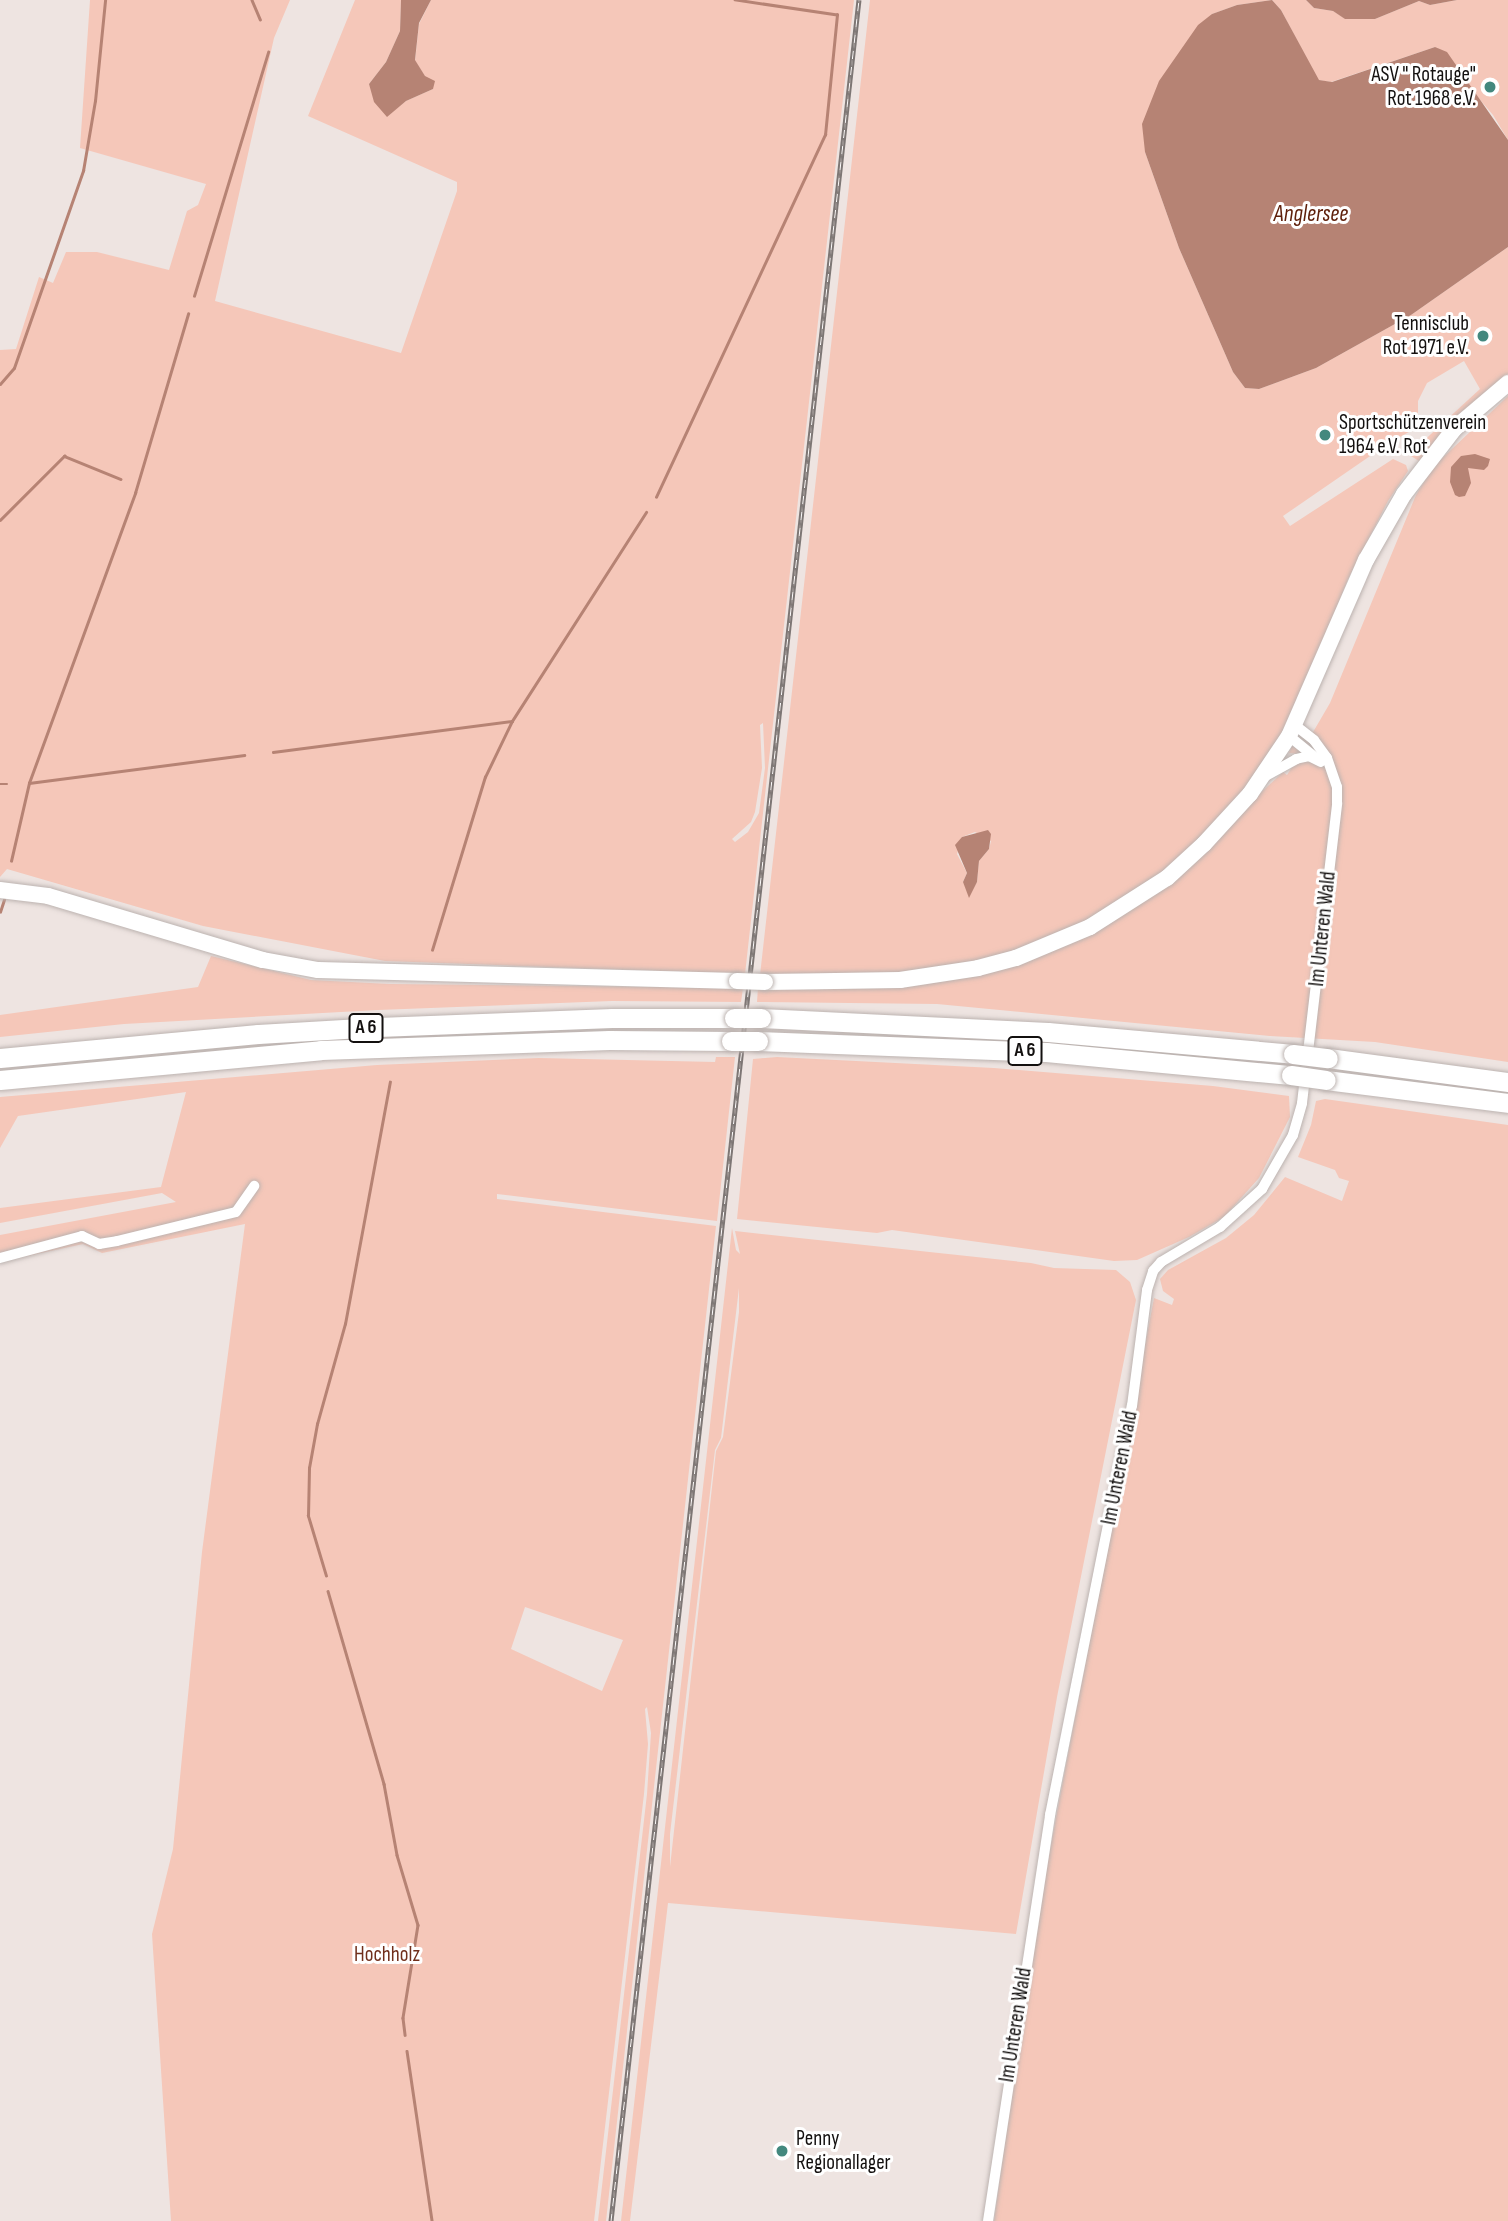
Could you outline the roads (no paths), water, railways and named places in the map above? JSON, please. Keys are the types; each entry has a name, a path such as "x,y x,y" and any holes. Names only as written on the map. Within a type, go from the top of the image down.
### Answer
{"highway":[{"name":"A 6","path":"0,1058 258,1034 378,1027 612,1018 761,1018 1061,1032 1293,1054 1508,1082"},
{"name":"A 6","path":"0,1080 333,1049 609,1040 758,1041 1046,1052 1291,1075 1508,1103"}],"main road":[{"path":"0,890 48,896 263,960 317,970 859,982 939,976 1016,958 1054,944 1124,909 1167,878 1204,845 1262,778 1292,730 1384,525 1421,470 1454,429 1508,383"}],"street":[{"path":"1292,730 1332,775"},
{"name":"Im Unteren Wald","path":"988,2221 1013,2041 1050,1815 1132,1406 1147,1290 1153,1271 1161,1262 1220,1227 1262,1189 1280,1162 1299,1119 1338,803 1337,787 1327,758 1314,740 1292,730"},
{"path":"1262,778 1296,759 1309,756 1321,762"},
{"path":"0,1258 82,1236 99,1244 236,1212 254,1186"}],"water":[{"path":"401,0 431,0 419,23 415,60 425,76 435,81 433,89 406,101 387,117 374,102 369,84 386,62 400,31"},
{"name":"Anglersee","path":"1272,0 1281,10 1319,80 1332,82 1435,47 1447,52 1508,140 1508,247 1411,315 1316,368 1259,389 1245,388 1233,372 1179,248 1145,152 1142,124 1159,81 1198,25 1212,14 1237,5"},
{"path":"1306,0 1457,0 1430,5 1419,1 1375,19 1345,19 1333,11 1314,8"},
{"path":"1475,454 1490,459 1488,466 1484,470 1468,468 1471,483 1465,496 1459,497 1455,495 1450,482 1451,467 1461,456"},
{"path":"988,830 991,834 989,849 979,861 977,882 969,898 963,882 967,873 955,845 962,837"}],"waterway":[{"path":"0,384 14,368 83,171 95,101 105,0"},
{"path":"252,0 260,19"},
{"path":"656,497 825,135 837,15 735,0"},
{"path":"194,296 268,52"},
{"path":"11,861 29,783 135,493 188,314"},
{"path":"0,520 64,456 121,479"},
{"path":"432,950 485,777 512,721 646,512"},
{"path":"273,752 512,721"},
{"path":"29,783 244,755"},
{"path":"0,784 7,784"},
{"path":"0,912 4,900"},
{"path":"326,1576 308,1516 309,1468 317,1424 345,1324 390,1082"},
{"path":"328,1591 384,1784 397,1855 418,1925 403,2018 405,2035"},
{"path":"407,2051 432,2221"}],"railway":[{"path":"611,2221 859,0"}],"place":[{"name":"ASV \" Rotauge\" Rot 1968 e.V.","path":"1490,87"},
{"name":"Tennisclub Rot 1971 e.V.","path":"1483,336"},
{"name":"Sportschützenverein 1964 e.V. Rot","path":"1325,435"},
{"name":"Penny Regionallager","path":"782,2151"}],"park label":[{"name":"Hochholz","path":"387,1955"}]}
